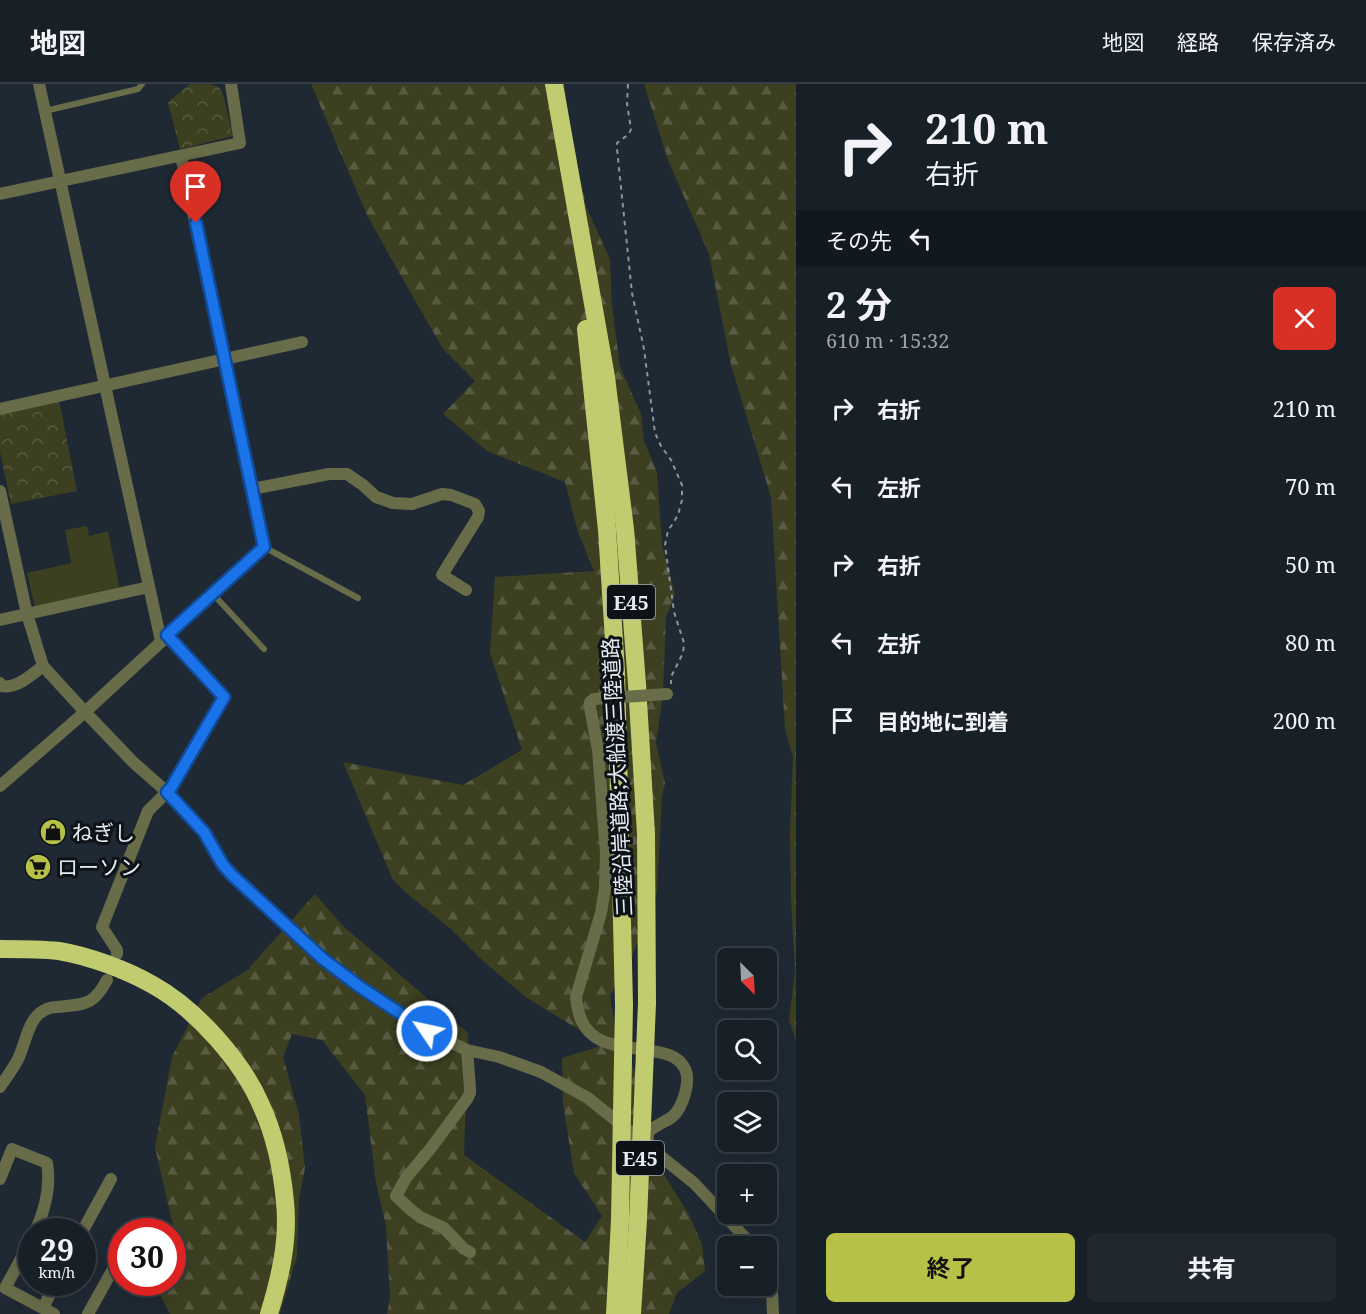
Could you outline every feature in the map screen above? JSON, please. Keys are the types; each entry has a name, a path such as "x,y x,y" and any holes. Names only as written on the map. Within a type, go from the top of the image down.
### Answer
{"highway":[{"name":"三陸沿岸道路;大船渡三陸道路","path":"554,84 606,377 625,529 637,684 646,834 647,1003 632,1314"},
{"name":"三陸沿岸道路;大船渡三陸道路","path":"574,205 607,530 616,672 624,1005 620,1220 615,1314"},
{"path":"0,949 59,951 89,958 124,971 154,985 181,1005 228,1051 261,1104 272,1133 280,1167 285,1204 285,1237 281,1268 268,1314"}],"street":[{"path":"39,84 149,587 164,638 224,697 171,788 148,811 102,927 117,950 117,954"},
{"path":"0,194 240,143 231,84"},
{"path":"0,786 264,547 182,156"},
{"path":"0,409 302,342"},
{"path":"252,489 338,473 347,474 376,497 393,503 412,504 442,494 475,504 479,511 478,517 442,575 466,590"},
{"path":"0,491 4,530 43,666 84,712 133,762 167,792 204,832 223,865 233,876 323,959 360,987 427,1031 467,1050 499,1057 541,1072 588,1098 694,1183 744,1236"},
{"path":"0,620 149,587"},
{"path":"0,683 4,687 11,686 26,679 43,666"},
{"path":"648,1146 648,1133 651,1129 675,1115 683,1100 687,1082 685,1068 675,1058 665,1053 605,1043 592,1036 581,1019 576,997 601,913 605,888 606,842 598,750 590,702 594,699 667,694"},
{"path":"0,1087 18,1059 34,1018 41,1011 50,1007 91,1002 107,980"},
{"path":"467,1050 470,1093 431,1148 406,1178 396,1196 420,1217 444,1228 464,1249 470,1252"},
{"path":"0,1179 12,1149 46,1162 49,1173 47,1193 40,1218"},
{"path":"90,1218 111,1179"},
{"path":"18,1264 5,1288 18,1295"},
{"path":"88,1314 108,1278"},
{"path":"20,1296 49,1311 53,1296"},
{"path":"771,1296 772,1314"}],"lane":[{"path":"45,111 138,89 142,84"},
{"path":"264,547 358,598"},
{"path":"213,594 264,649"}],"path":[{"path":"628,84 627,104 631,129 617,143 616,149 632,293 644,349 655,433 682,485 682,500 678,515 669,531 665,545 674,612 684,643 683,653 671,677 671,695 667,694"}],"green space":[{"path":"190,84 209,84 219,87 233,136 180,149 168,102"},
{"path":"311,84 564,84 570,129 586,206 610,260 612,306 620,367 641,414 644,441 657,472 662,545 675,595 666,617 663,694 656,743 665,783 662,796 657,892 631,959 610,996 615,1027 641,1085 639,1123 656,1162 688,1213 702,1244 705,1271 677,1293 669,1314 387,1314 390,1298 386,1226 376,1183 365,1095 322,1040 292,1034 283,1057 299,1115 305,1168 299,1199 297,1256 280,1314 170,1314 161,1296 186,1296 186,1218 171,1218 155,1147 172,1057 202,998 251,968 249,968 315,894 343,926 468,1033 464,1155 585,1242 602,1216 574,1173 563,1103 562,1058 604,1045 527,998 393,880 343,762 463,785 522,750 490,653 495,577 594,571 578,532 565,482 487,451 443,414 475,381 443,349 367,215"},
{"path":"644,84 796,84 796,1041 789,1020 795,970 790,833 793,757 785,729 771,497 731,365 709,254 668,160"},
{"path":"59,400 77,491 11,504 0,452 0,412"},
{"path":"87,526 89,536 108,531 120,590 35,608 27,573 71,563 65,530"}],"place":[{"name":"ねぎし","path":"53,832"},
{"name":"ローソン","path":"38,867"}],"route":[{"path":"196,223 264,547 167,635 224,697 167,792 204,832 223,865 233,876 323,959 360,987 427,1031"}]}
